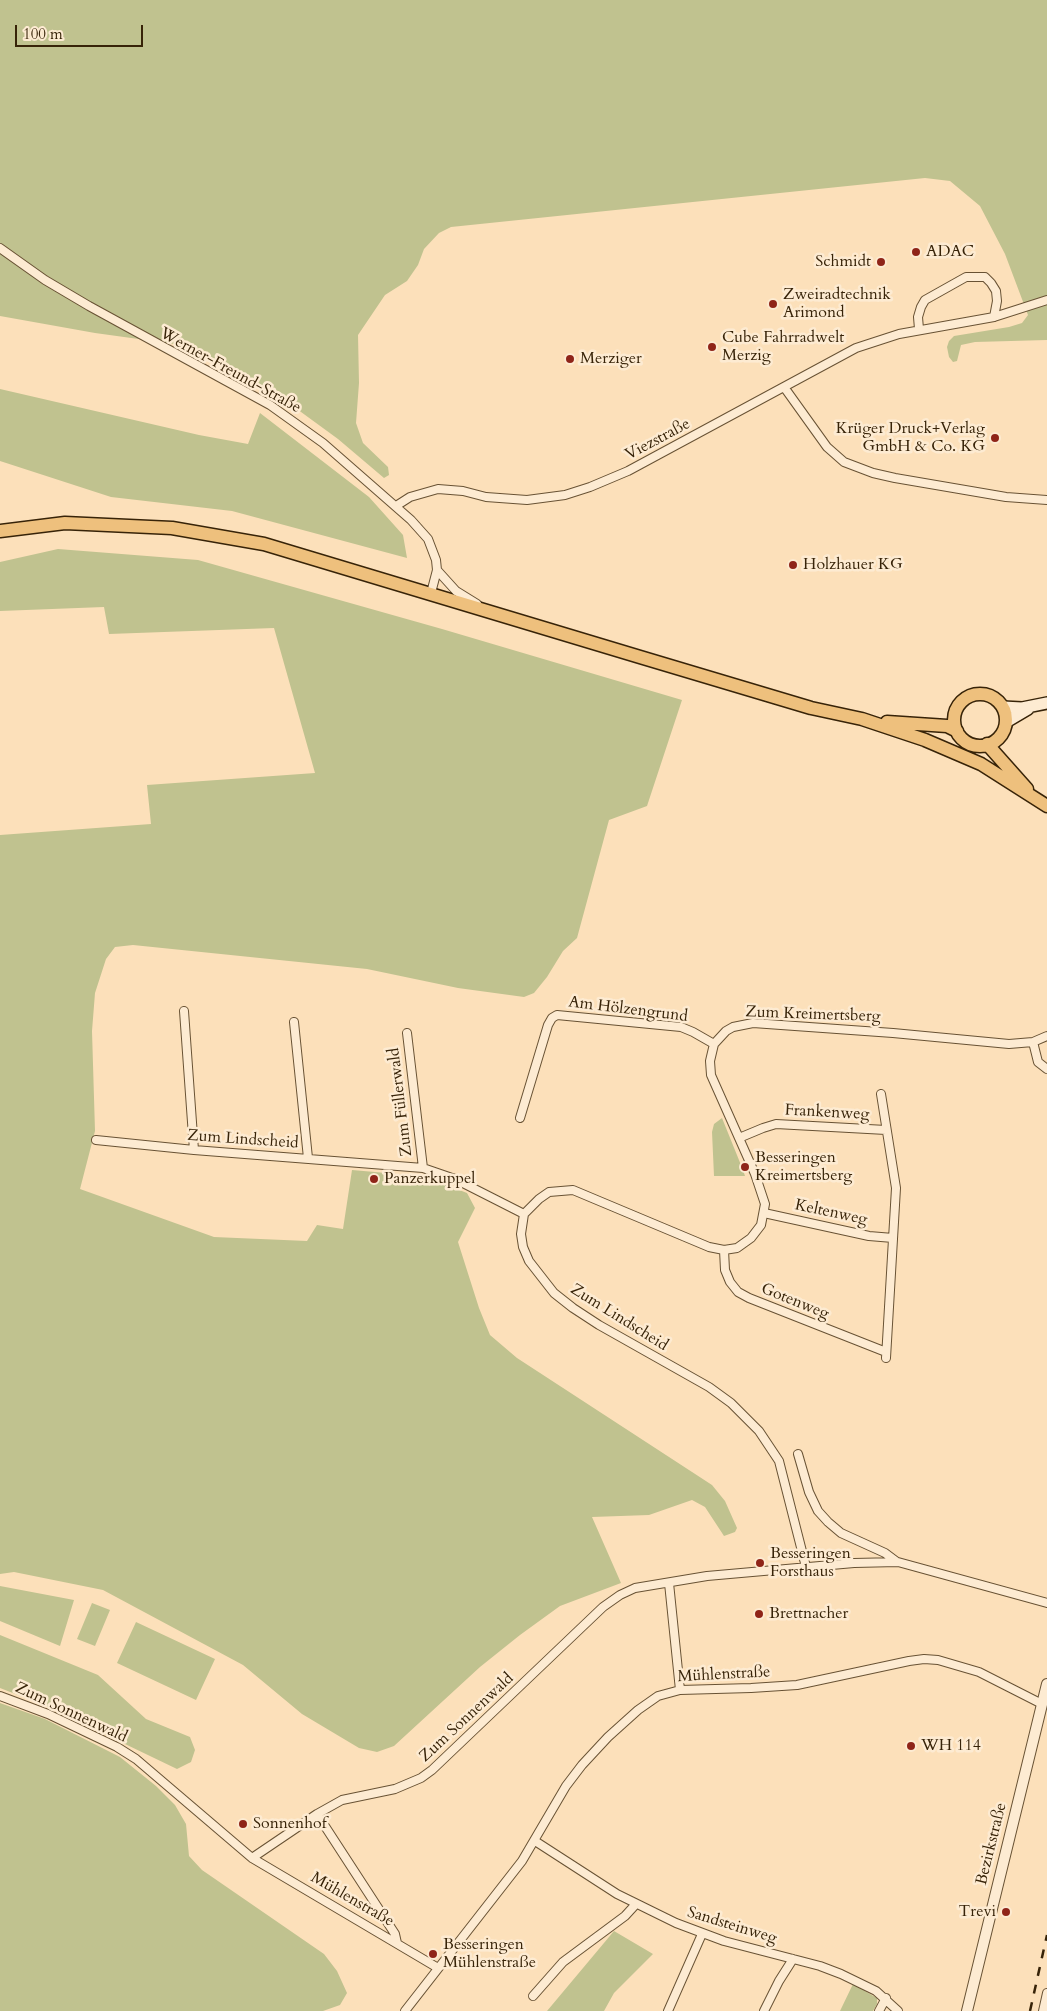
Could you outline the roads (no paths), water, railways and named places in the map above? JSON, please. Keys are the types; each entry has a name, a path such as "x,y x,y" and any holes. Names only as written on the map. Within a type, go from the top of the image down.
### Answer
{"main road":[{"path":"0,531 65,523 172,528 264,544 811,708 862,719 925,740 966,756 1047,806"},
{"path":"906,723 949,717 964,699 979,694 995,698 1003,707 1006,722 1002,733 991,742 971,744 961,737 957,731 954,722 955,712"},
{"path":"1006,722 1034,707 1047,703"},
{"path":"1003,707 1034,707"},
{"path":"862,719 947,726 957,731"},
{"path":"991,742 1012,772 1029,791 1047,806"}],"street":[{"name":"Werner-Freund-Straße","path":"0,248 45,280 89,306 270,405 323,443 396,506 428,539 436,560 437,570 431,593"},
{"path":"919,328 918,317 920,307 925,300 966,277 985,278 991,283 996,291 997,300 994,317"},
{"name":"Viezstraße","path":"396,506 412,496 438,489 463,491 506,500 526,500 556,497 590,488 628,471 856,348 919,328 994,317 1047,300"},
{"path":"784,387 827,447 844,462 873,473 895,478 1006,497 1047,500"},
{"name":"Werner-Freund-Straße","path":"437,570 456,591 496,613"},
{"path":"184,1011 194,1150"},
{"name":"Am Hölzengrund","path":"520,1118 548,1025 552,1018 557,1016 681,1027 714,1044"},
{"path":"294,1022 308,1158"},
{"name":"Zum Kreimertsberg","path":"714,1044 726,1031 734,1027 753,1023 893,1032 1009,1044 1033,1042 1047,1036"},
{"name":"Zum Füllerwald","path":"407,1033 422,1168"},
{"path":"1033,1042 1038,1062 1047,1069"},
{"path":"524,1214 530,1206 549,1192 573,1190 691,1241 724,1250 737,1248 751,1238 761,1225 765,1204 762,1191 711,1075 710,1060 714,1044"},
{"name":"Frankenweg","path":"880,1094 896,1188 893,1238"},
{"name":"Frankenweg","path":"738,1138 776,1124 886,1130"},
{"name":"Zum Lindscheid","path":"96,1140 194,1150 422,1168 455,1179 524,1214 522,1234 526,1254 538,1274 554,1293 599,1325 709,1387 738,1409 759,1431 779,1461 806,1567"},
{"name":"Keltenweg","path":"764,1213 869,1236 893,1238"},
{"name":"Gotenweg","path":"724,1250 725,1270 730,1282 738,1292 886,1355 892,1285 893,1238"},
{"name":"Zum Sonnenwald","path":"798,1454 809,1492 818,1510 828,1522 841,1533 885,1553 898,1562"},
{"name":"Zum Sonnenwald","path":"0,1696 48,1714 90,1733 136,1759 252,1858 317,1814 342,1800 395,1789 420,1778 455,1749 611,1601 635,1588 707,1576 854,1563 898,1562 1047,1603"},
{"path":"669,1583 680,1690"},
{"name":"Mühlenstraße","path":"405,2011 507,1881 535,1841 566,1786 608,1737 649,1702 669,1692 797,1685 909,1661 931,1660 954,1664 979,1672 1042,1704"},
{"name":"Bezirkstraße","path":"967,2011 1047,1684"},
{"path":"317,1814 395,1934 398,1943"},
{"name":"Sandsteinweg","path":"535,1841 586,1876 636,1904 702,1934 841,1974 876,1991 886,1998 898,2011"},
{"name":"Mühlenstraße","path":"252,1858 438,1968"},
{"path":"533,1996 563,1962 625,1916 636,1904"},
{"path":"668,2011 702,1934"},
{"path":"764,2011 792,1959"},
{"path":"1043,2011 1047,1993"},
{"path":"879,2011 886,1998"}],"railway":[{"path":"1030,2011 1047,1935"}],"place":[{"name":"ADAC","path":"916,252"},
{"name":"Schmidt","path":"881,262"},
{"name":"Zweiradtechnik Arimond","path":"773,304"},
{"name":"Cube Fahrradwelt Merzig","path":"712,347"},
{"name":"Merziger","path":"570,359"},
{"name":"Krüger Druck+Verlag GmbH & Co. KG","path":"995,438"},
{"name":"Holzhauer KG","path":"793,565"},
{"name":"Besseringen Kreimertsberg","path":"745,1167"},
{"name":"Panzerkuppel","path":"374,1179"},
{"name":"Besseringen Forsthaus","path":"760,1563"},
{"name":"Brettnacher","path":"759,1614"},
{"name":"WH 114","path":"911,1746"},
{"name":"Sonnenhof","path":"243,1824"},
{"name":"Trevi","path":"1006,1912"},
{"name":"Besseringen Mühlenstraße","path":"433,1954"}]}
